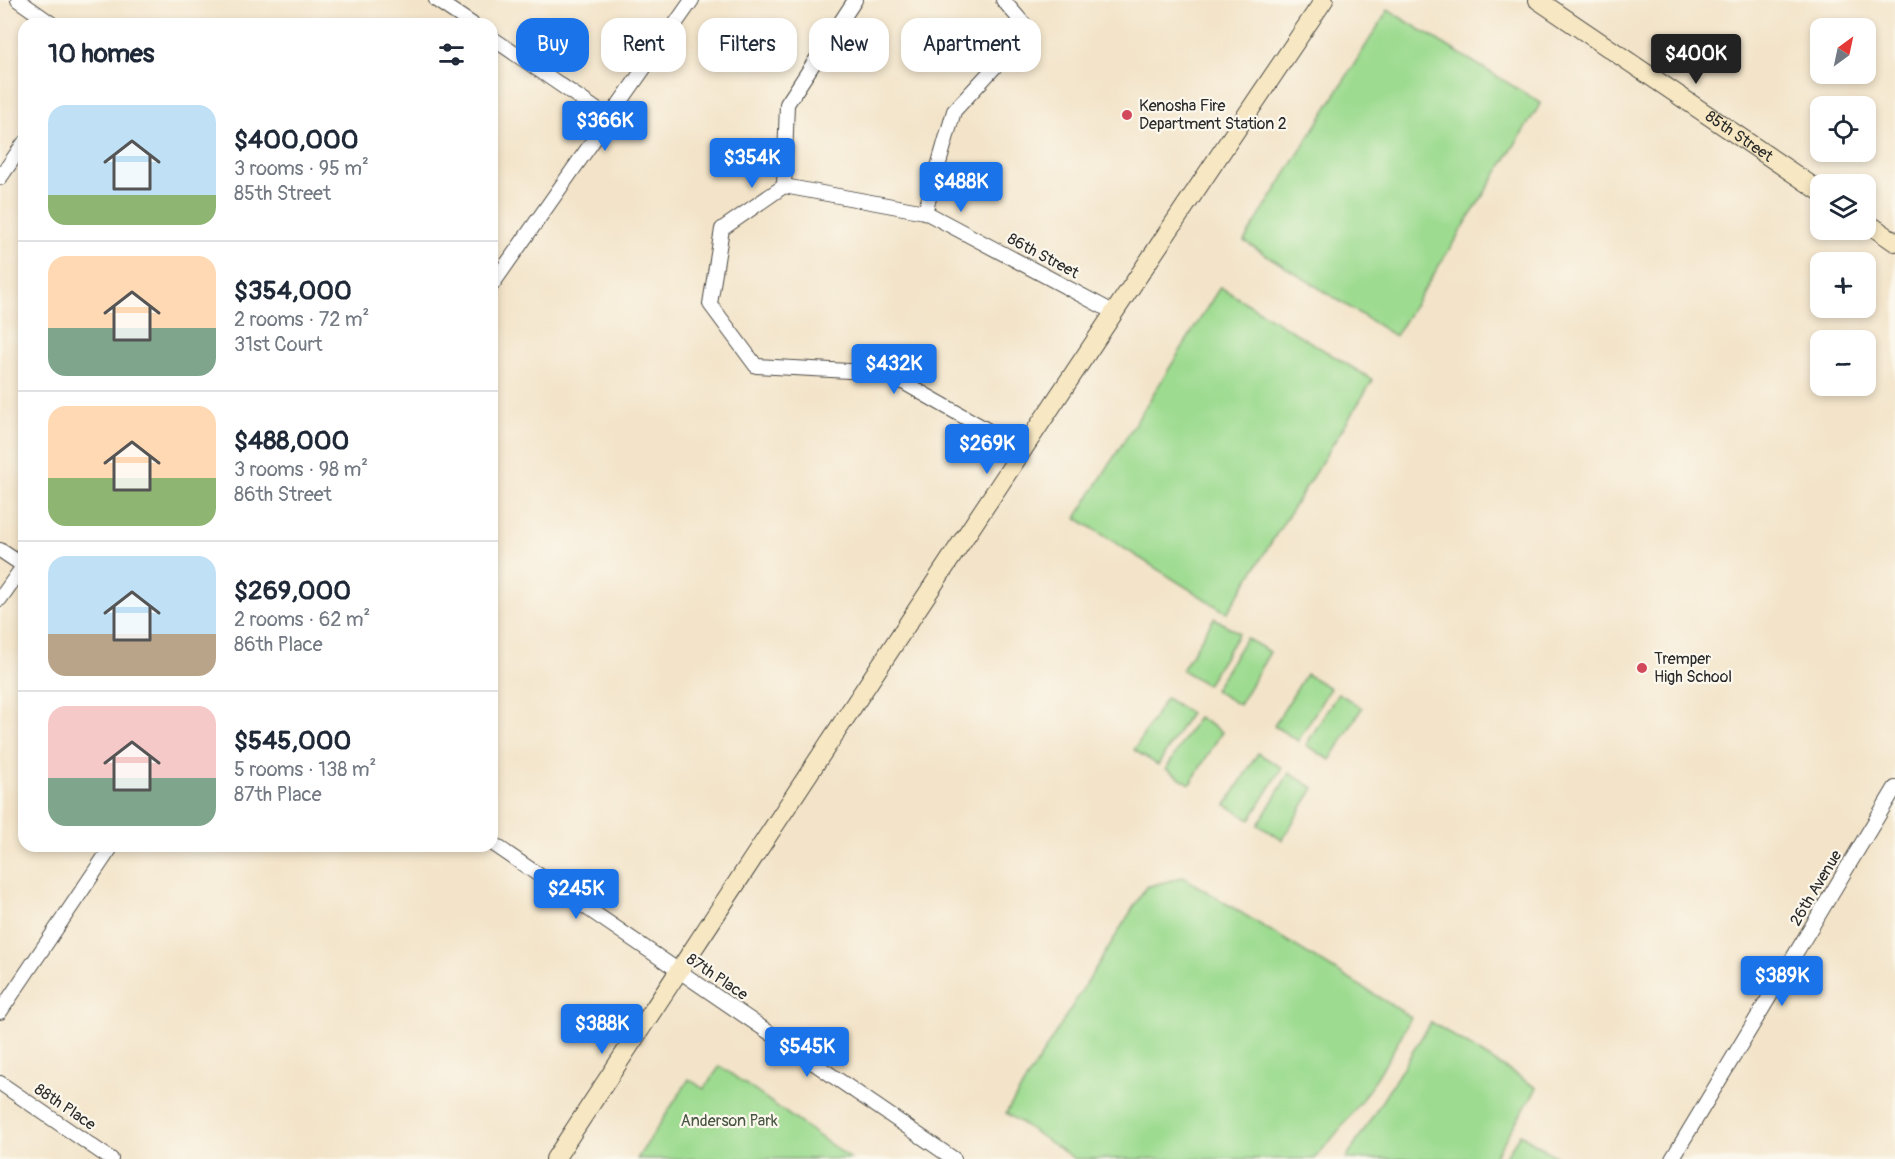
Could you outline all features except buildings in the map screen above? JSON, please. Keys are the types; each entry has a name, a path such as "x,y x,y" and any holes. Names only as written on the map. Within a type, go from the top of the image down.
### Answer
{"street":[{"path":"18,0 44,18"},
{"path":"436,0 463,18"},
{"path":"498,276 692,0"},
{"path":"855,0 787,104 784,186 722,229 710,304 756,366 887,373 1024,451"},
{"path":"925,212 954,111 1029,30 1003,0"},
{"path":"555,1159 1024,451 1113,312 1324,0"},
{"name":"85th Street","path":"1538,0 1810,185"},
{"path":"498,42 609,118"},
{"path":"0,178 18,152"},
{"name":"86th Street","path":"784,186 925,212 1113,312"},
{"path":"1876,229 1895,242"},
{"path":"0,550 18,562"},
{"path":"0,599 18,574"},
{"name":"26th Avenue","path":"1672,1159 1895,788"},
{"name":"87th Place","path":"498,847 954,1159"},
{"path":"0,1012 108,852"},
{"name":"88th Place","path":"0,1083 111,1159"}],"green space":[{"path":"1388,10 1541,103 1395,336 1244,241"},
{"path":"1220,287 1373,380 1227,613 1076,518"},
{"path":"1214,618 1239,633 1207,685 1182,670"},
{"path":"1246,638 1270,652 1239,705 1214,690"},
{"path":"1306,674 1330,688 1298,741 1274,726"},
{"path":"1338,693 1362,708 1330,760 1306,745"},
{"path":"1166,698 1190,713 1158,765 1134,750"},
{"path":"1198,717 1222,732 1190,784 1166,769"},
{"path":"1258,753 1282,768 1250,820 1226,805"},
{"path":"1289,773 1314,788 1282,840 1258,825"},
{"path":"1183,877 1411,1017 1368,1091 1314,1159 1075,1159 1006,1113 1146,887"},
{"path":"1431,1022 1537,1088 1493,1159 1346,1159"},
{"name":"Anderson Park","path":"720,1066 851,1159 637,1159 689,1079 704,1089"},
{"path":"1520,1134 1560,1159 1504,1159"}],"place":[{"name":"Kenosha Fire Department Station 2","path":"1127,115"},
{"name":"Tremper High School","path":"1642,668"}]}
